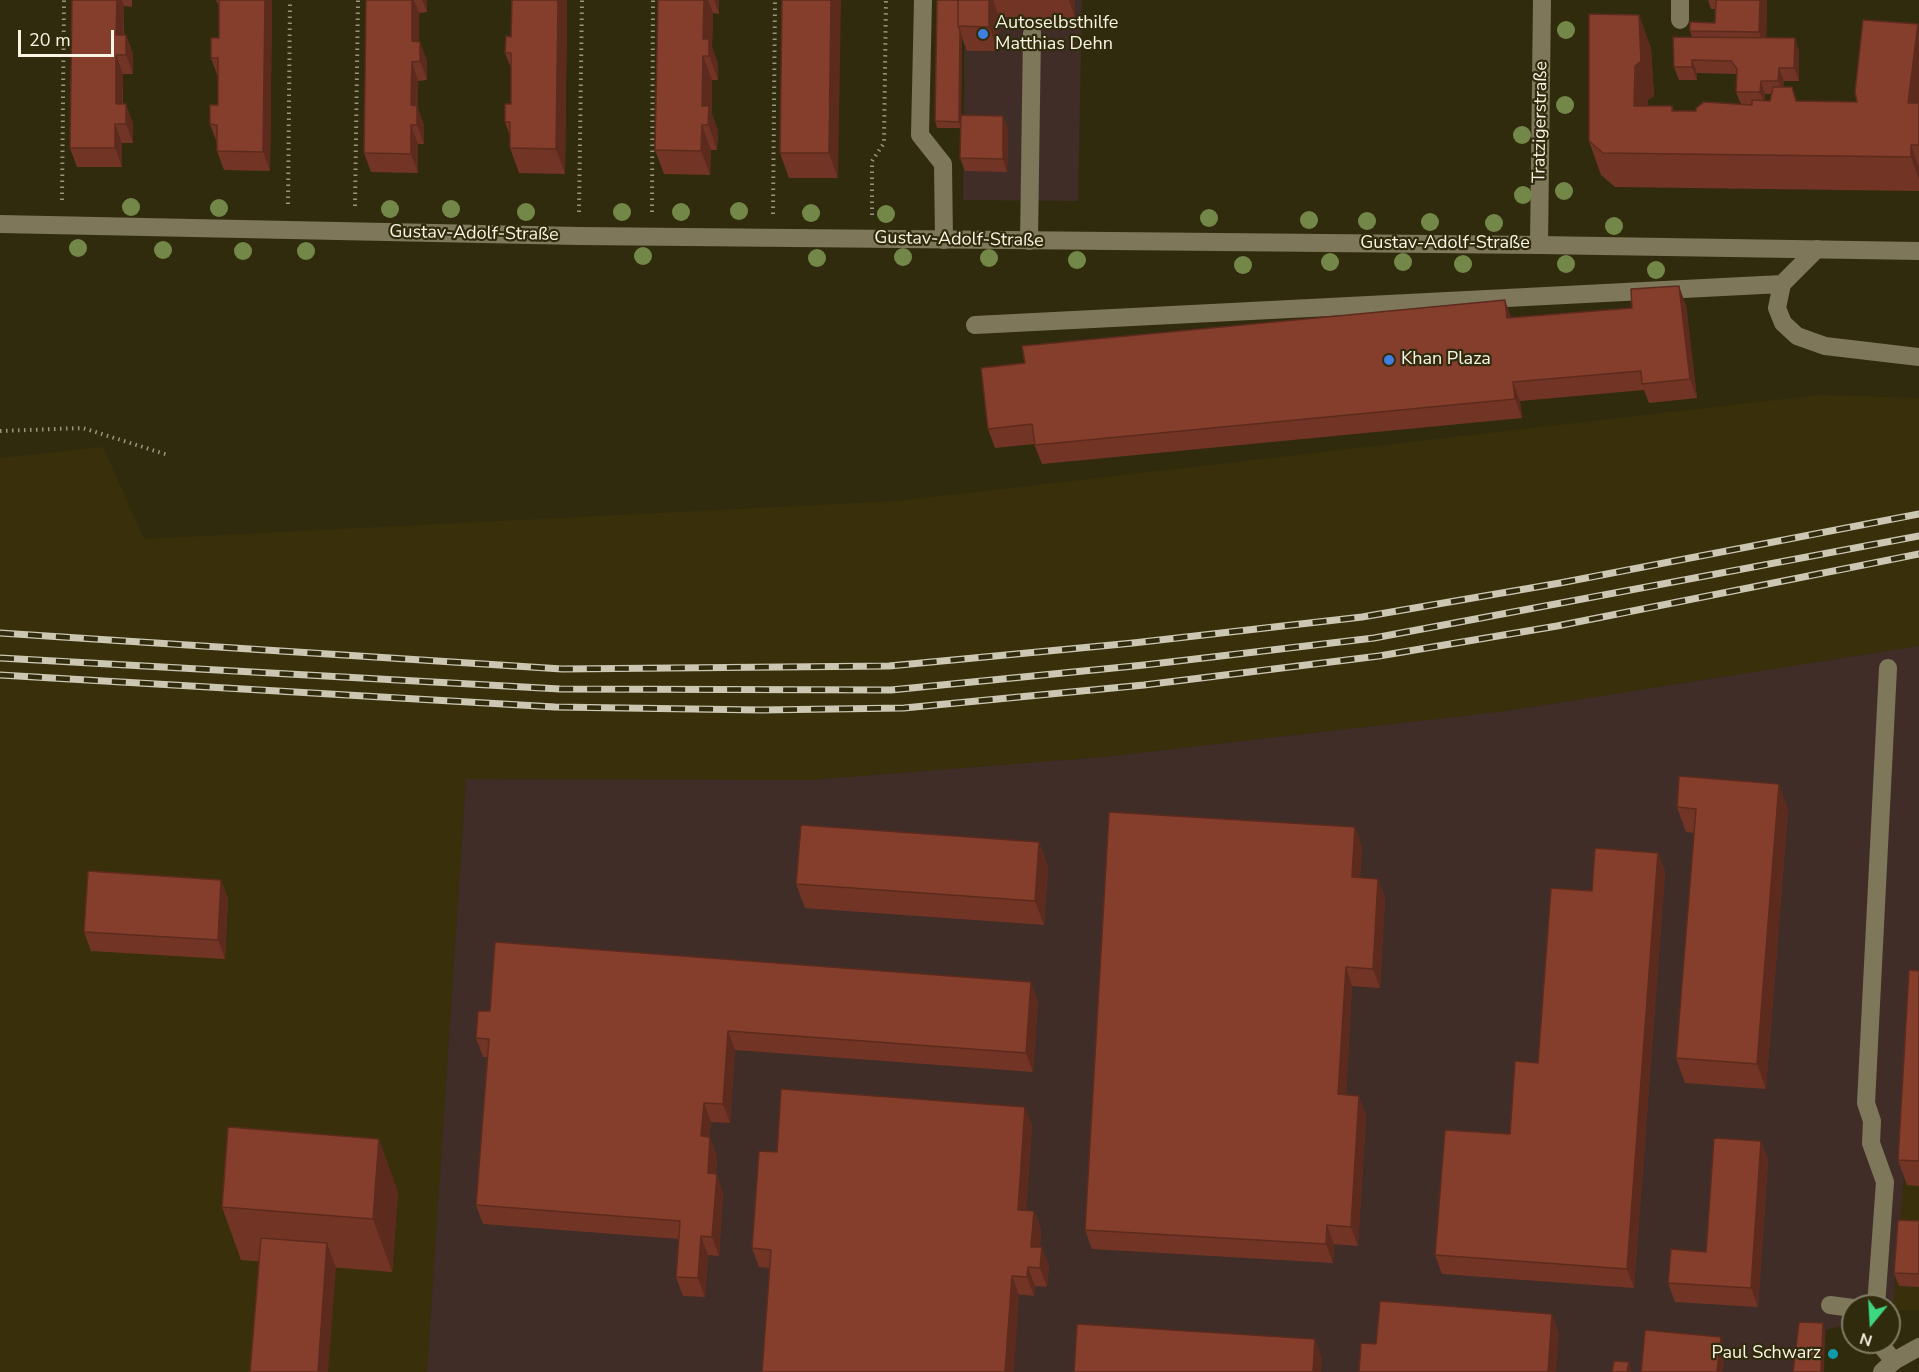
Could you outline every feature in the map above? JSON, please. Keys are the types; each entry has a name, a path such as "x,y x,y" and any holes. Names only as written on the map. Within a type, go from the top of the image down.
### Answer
{"street":[{"path":"923,0 920,135 943,164 944,240"},
{"name":"Tratzigerstraße","path":"1539,245 1542,0"},
{"path":"1680,0 1680,20"},
{"path":"1029,241 1032,33"},
{"name":"Gustav-Adolf-Straße","path":"0,224 579,236 1919,251"},
{"path":"1817,249 1782,284 1777,308 1783,323 1797,336 1825,346 1919,357"},
{"path":"975,325 1782,284"},
{"path":"1877,1294 1885,1182 1871,1143 1872,1121 1866,1103 1888,668"},
{"path":"1830,1305 1841,1306"},
{"path":"1888,1367 1919,1347"}],"path":[{"path":"61,225 64,0"},
{"path":"288,229 290,0"},
{"path":"355,231 358,0"},
{"path":"579,236 582,0"},
{"path":"652,237 653,0"},
{"path":"772,238 775,0"},
{"path":"872,239 872,162 884,143 886,0"},
{"path":"0,431 83,428 168,454"}],"shaded area":[{"path":"965,0 1082,0 1078,201 963,200"},
{"path":"1819,395 1919,398 1919,646 1506,711 1103,757 810,780 466,779 427,1372 0,1372 0,458 103,447 144,539 898,501"},
{"path":"1919,646 1919,990 1894,1294 1841,1294 1841,1326 1826,1330 1823,1372 427,1372 466,779 810,780 1103,757 1506,711"},
{"path":"1919,990 1919,1310 1901,1310 1901,1294 1894,1294"}],"building":[{"path":"72,0 117,0 116,35 126,35 126,55 116,55 116,104 126,104 126,124 115,124 115,148 70,148"},
{"path":"219,0 265,0 263,152 217,151 217,125 210,124 210,105 218,105 218,58 211,58 211,38 219,38"},
{"path":"366,0 412,0 412,41 420,42 420,61 412,62 411,105 417,106 417,125 411,125 411,154 364,153"},
{"path":"512,0 558,0 556,149 510,148 510,122 505,122 505,104 511,104 511,53 505,53 506,36 511,37"},
{"path":"658,0 704,0 703,39 709,39 709,56 703,56 702,106 709,106 708,125 702,125 701,151 655,150"},
{"path":"782,0 831,0 829,153 780,153"},
{"path":"937,0 958,0 959,122 935,121"},
{"path":"958,0 989,0 989,27 958,26"},
{"path":"1716,0 1760,0 1759,32 1690,31 1690,22 1715,23"},
{"path":"1589,14 1639,15 1641,61 1635,66 1634,106 1672,106 1672,111 1696,111 1696,108 1704,102 1752,105 1752,100 1770,101 1773,87 1792,87 1796,101 1857,102 1855,92 1863,20 1918,24 1908,103 1919,103 1919,145 1911,145 1911,157 1603,153 1589,141"},
{"path":"1673,37 1795,38 1794,68 1779,68 1778,81 1761,81 1760,92 1736,92 1737,69 1731,61 1692,60 1692,67 1674,67"},
{"path":"961,115 1003,116 1003,159 960,158"},
{"path":"1679,286 1690,379 1642,384 1641,371 1513,382 1515,399 1035,445 1032,424 988,429 981,368 1025,363 1022,346 1505,300 1507,318 1632,308 1631,289"},
{"path":"1679,776 1779,784 1757,1064 1676,1058 1696,809 1677,807"},
{"path":"1109,812 1355,827 1352,877 1378,879 1373,969 1346,967 1338,1094 1359,1096 1351,1227 1327,1225 1326,1244 1085,1230"},
{"path":"801,825 1039,842 1035,901 796,884"},
{"path":"1595,848 1658,853 1627,1269 1435,1255 1445,1130 1510,1134 1515,1061 1538,1063 1551,888 1592,891"},
{"path":"88,871 221,880 218,940 84,932"},
{"path":"495,942 1031,982 1026,1053 728,1031 723,1104 704,1103 701,1136 710,1137 708,1173 717,1174 712,1237 701,1236 698,1278 676,1277 680,1221 476,1205 489,1039 476,1038 478,1011 490,1011"},
{"path":"1909,970 1919,971 1919,1161 1898,1160"},
{"path":"781,1089 1025,1107 1018,1210 1034,1211 1031,1247 1042,1247 1040,1268 1028,1267 1027,1277 1012,1276 1005,1372 762,1372 771,1250 752,1248 759,1151 777,1152"},
{"path":"228,1127 379,1139 373,1219 222,1207"},
{"path":"1714,1138 1761,1141 1751,1288 1668,1283 1671,1249 1706,1252"},
{"path":"1898,1220 1919,1221 1919,1274 1894,1273"},
{"path":"261,1238 327,1243 318,1372 250,1372"},
{"path":"1380,1301 1552,1314 1548,1372 1359,1372 1361,1343 1376,1344"},
{"path":"1799,1322 1823,1323 1821,1372 1793,1372"},
{"path":"1077,1324 1315,1339 1313,1372 1074,1372"},
{"path":"1645,1330 1721,1337 1717,1372 1641,1372"},
{"path":"1614,1361 1629,1362 1627,1372 1612,1372"}],"railway":[{"path":"0,633 562,669 889,666 1133,643 1362,617 1560,583 1919,514"},
{"path":"0,658 560,689 891,690 1144,665 1374,638 1919,536"},
{"path":"0,675 555,707 761,710 904,708 1144,685 1379,656 1557,626 1919,554"}],"place":[{"name":"Autoselbsthilfe Matthias Dehn","path":"983,34"},
{"name":"Khan Plaza","path":"1389,360"},
{"name":"Paul Schwarz","path":"1833,1354"}]}
